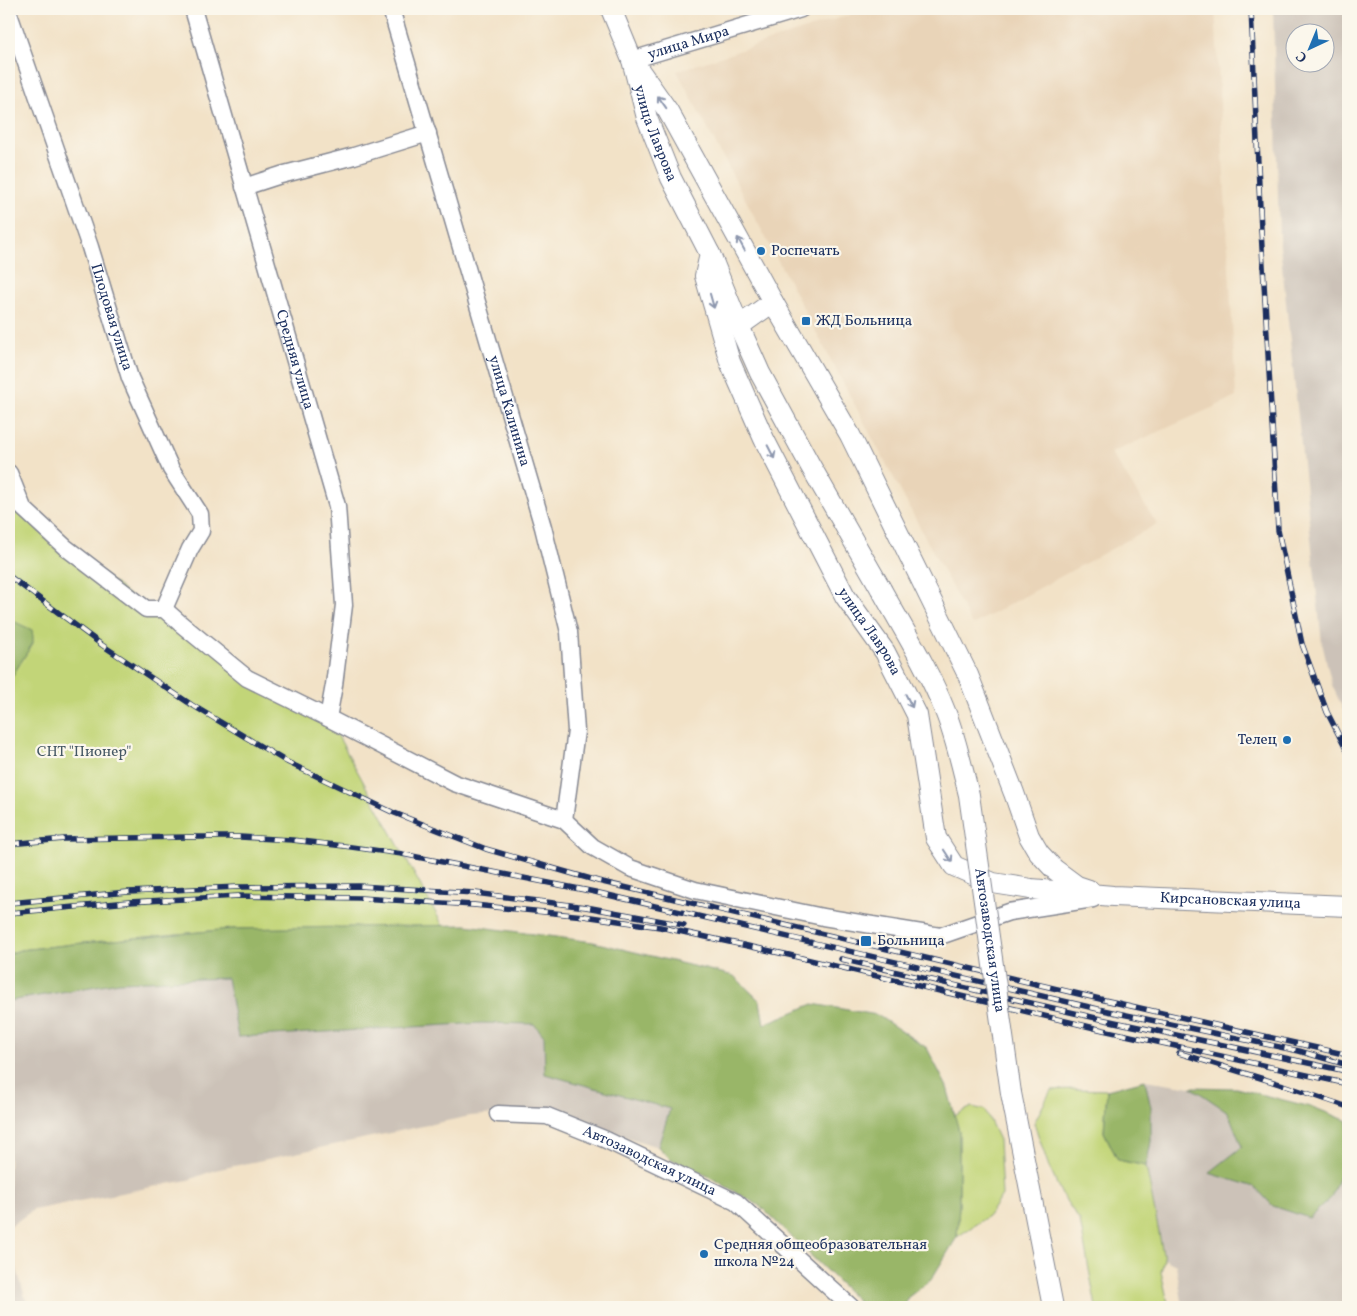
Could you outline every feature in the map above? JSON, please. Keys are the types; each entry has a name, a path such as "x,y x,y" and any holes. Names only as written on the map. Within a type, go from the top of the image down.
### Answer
{"main road":[{"name":"улица Лаврова","path":"611,9 632,60 647,118 671,178 710,254 760,373 881,590"},
{"path":"632,60 668,111 773,302 850,435 968,675 1029,836 1039,853 1054,869 1077,886 1113,896"},
{"name":"улица Лаврова","path":"710,254 705,276 707,284 730,362 764,440 845,596 885,652 917,715 936,838 954,866 993,883 1031,889 1113,896"},
{"path":"739,326 773,302"},
{"name":"Автозаводская улица","path":"881,590 925,667 945,712 960,756 969,795 1011,1093 1053,1307"},
{"name":"Кирсановская улица","path":"1113,896 1348,906"}],"street":[{"name":"Средняя улица","path":"193,9 337,506 344,605 328,718"},
{"name":"улица Калинина","path":"391,9 544,526 569,632 576,731 564,820"},
{"name":"улица Мира","path":"632,60 795,10"},
{"name":"Плодовая улица","path":"9,14 90,247 130,378 171,469 200,514 201,532 190,549 164,609"},
{"path":"244,187 428,133"},
{"path":"9,473 23,508 65,547 146,609 164,609 248,678 454,783 564,820 593,847 630,868 695,890 823,917 940,936 1009,912 1113,896"},
{"name":"Автозаводская улица","path":"498,1114 547,1116 604,1139 736,1202 851,1307"}],"shaded area":[{"path":"867,9 1215,9 1236,397 1111,453 1157,524 972,625 677,71"},
{"path":"1273,9 1348,9 1348,720 1332,685 1322,643 1279,236"},
{"path":"227,978 238,1037 482,1023 534,1024 544,1035 545,1074 671,1109 658,1147 538,1109 470,1116 215,1170 188,1180 33,1210 9,1227 9,1001 119,982"},
{"path":"1145,1080 1191,1087 1228,1112 1242,1148 1210,1173 1255,1187 1273,1206 1331,1198 1341,1170 1348,1167 1348,1307 1183,1307 1176,1265 1164,1259 1146,1166 1151,1142 1151,1108"},
{"path":"9,1227 11,1249 28,1307 9,1307"}],"green space":[{"name":"СНТ \"Пионер\"","path":"23,508 146,609 164,609 247,678 328,718 443,926 231,929 20,950 9,954 9,681 33,643 9,619 9,516"},
{"path":"9,619 32,630 33,643 9,681"},
{"path":"466,925 593,942 734,976 760,1001 764,1024 813,1004 877,1015 927,1048 947,1087 959,1131 957,1237 931,1280 907,1298 905,1307 864,1307 760,1206 708,1176 671,1159 658,1147 670,1109 545,1074 544,1036 534,1024 482,1023 238,1037 227,978 119,982 9,1001 9,954 20,950 231,929"},
{"path":"1145,1080 1151,1108 1151,1142 1146,1166 1118,1160 1104,1132 1107,1090"},
{"path":"1191,1087 1236,1088 1315,1108 1348,1121 1348,1167 1341,1170 1331,1198 1309,1218 1273,1206 1255,1187 1209,1173 1242,1147 1228,1112"},
{"path":"1051,1090 1107,1090 1104,1132 1118,1160 1146,1166 1164,1259 1161,1272 1169,1307 1096,1307 1080,1221 1062,1195 1049,1167 1034,1123"},
{"path":"972,1107 985,1110 999,1140 1002,1195 988,1216 957,1237 959,1131 954,1116"}],"railway":[{"path":"1251,9 1278,530 1302,644 1327,712 1348,753"},
{"path":"9,576 102,645 192,705 287,762 392,812 486,849 598,881 1348,1055"},
{"path":"9,844 64,839 240,837 292,840 402,854 595,892 1098,1009 1299,1051 1348,1065"},
{"path":"9,903 128,892 238,887 359,886 475,893 586,907 684,925"},
{"path":"9,913 129,902 239,896 360,898 474,905 584,916 660,927 789,955 1103,1030 1348,1084"},
{"path":"841,959 1096,1018 1346,1071"},
{"path":"1179,1053 1348,1107"}],"place":[{"name":"Роспечать","path":"761,251"},
{"name":"ЖД Больница","path":"806,321"},
{"name":"Телец","path":"1287,740"},
{"name":"Больница","path":"866,941"},
{"name":"Средняя общеобразовательная школа №24","path":"704,1254"}]}
